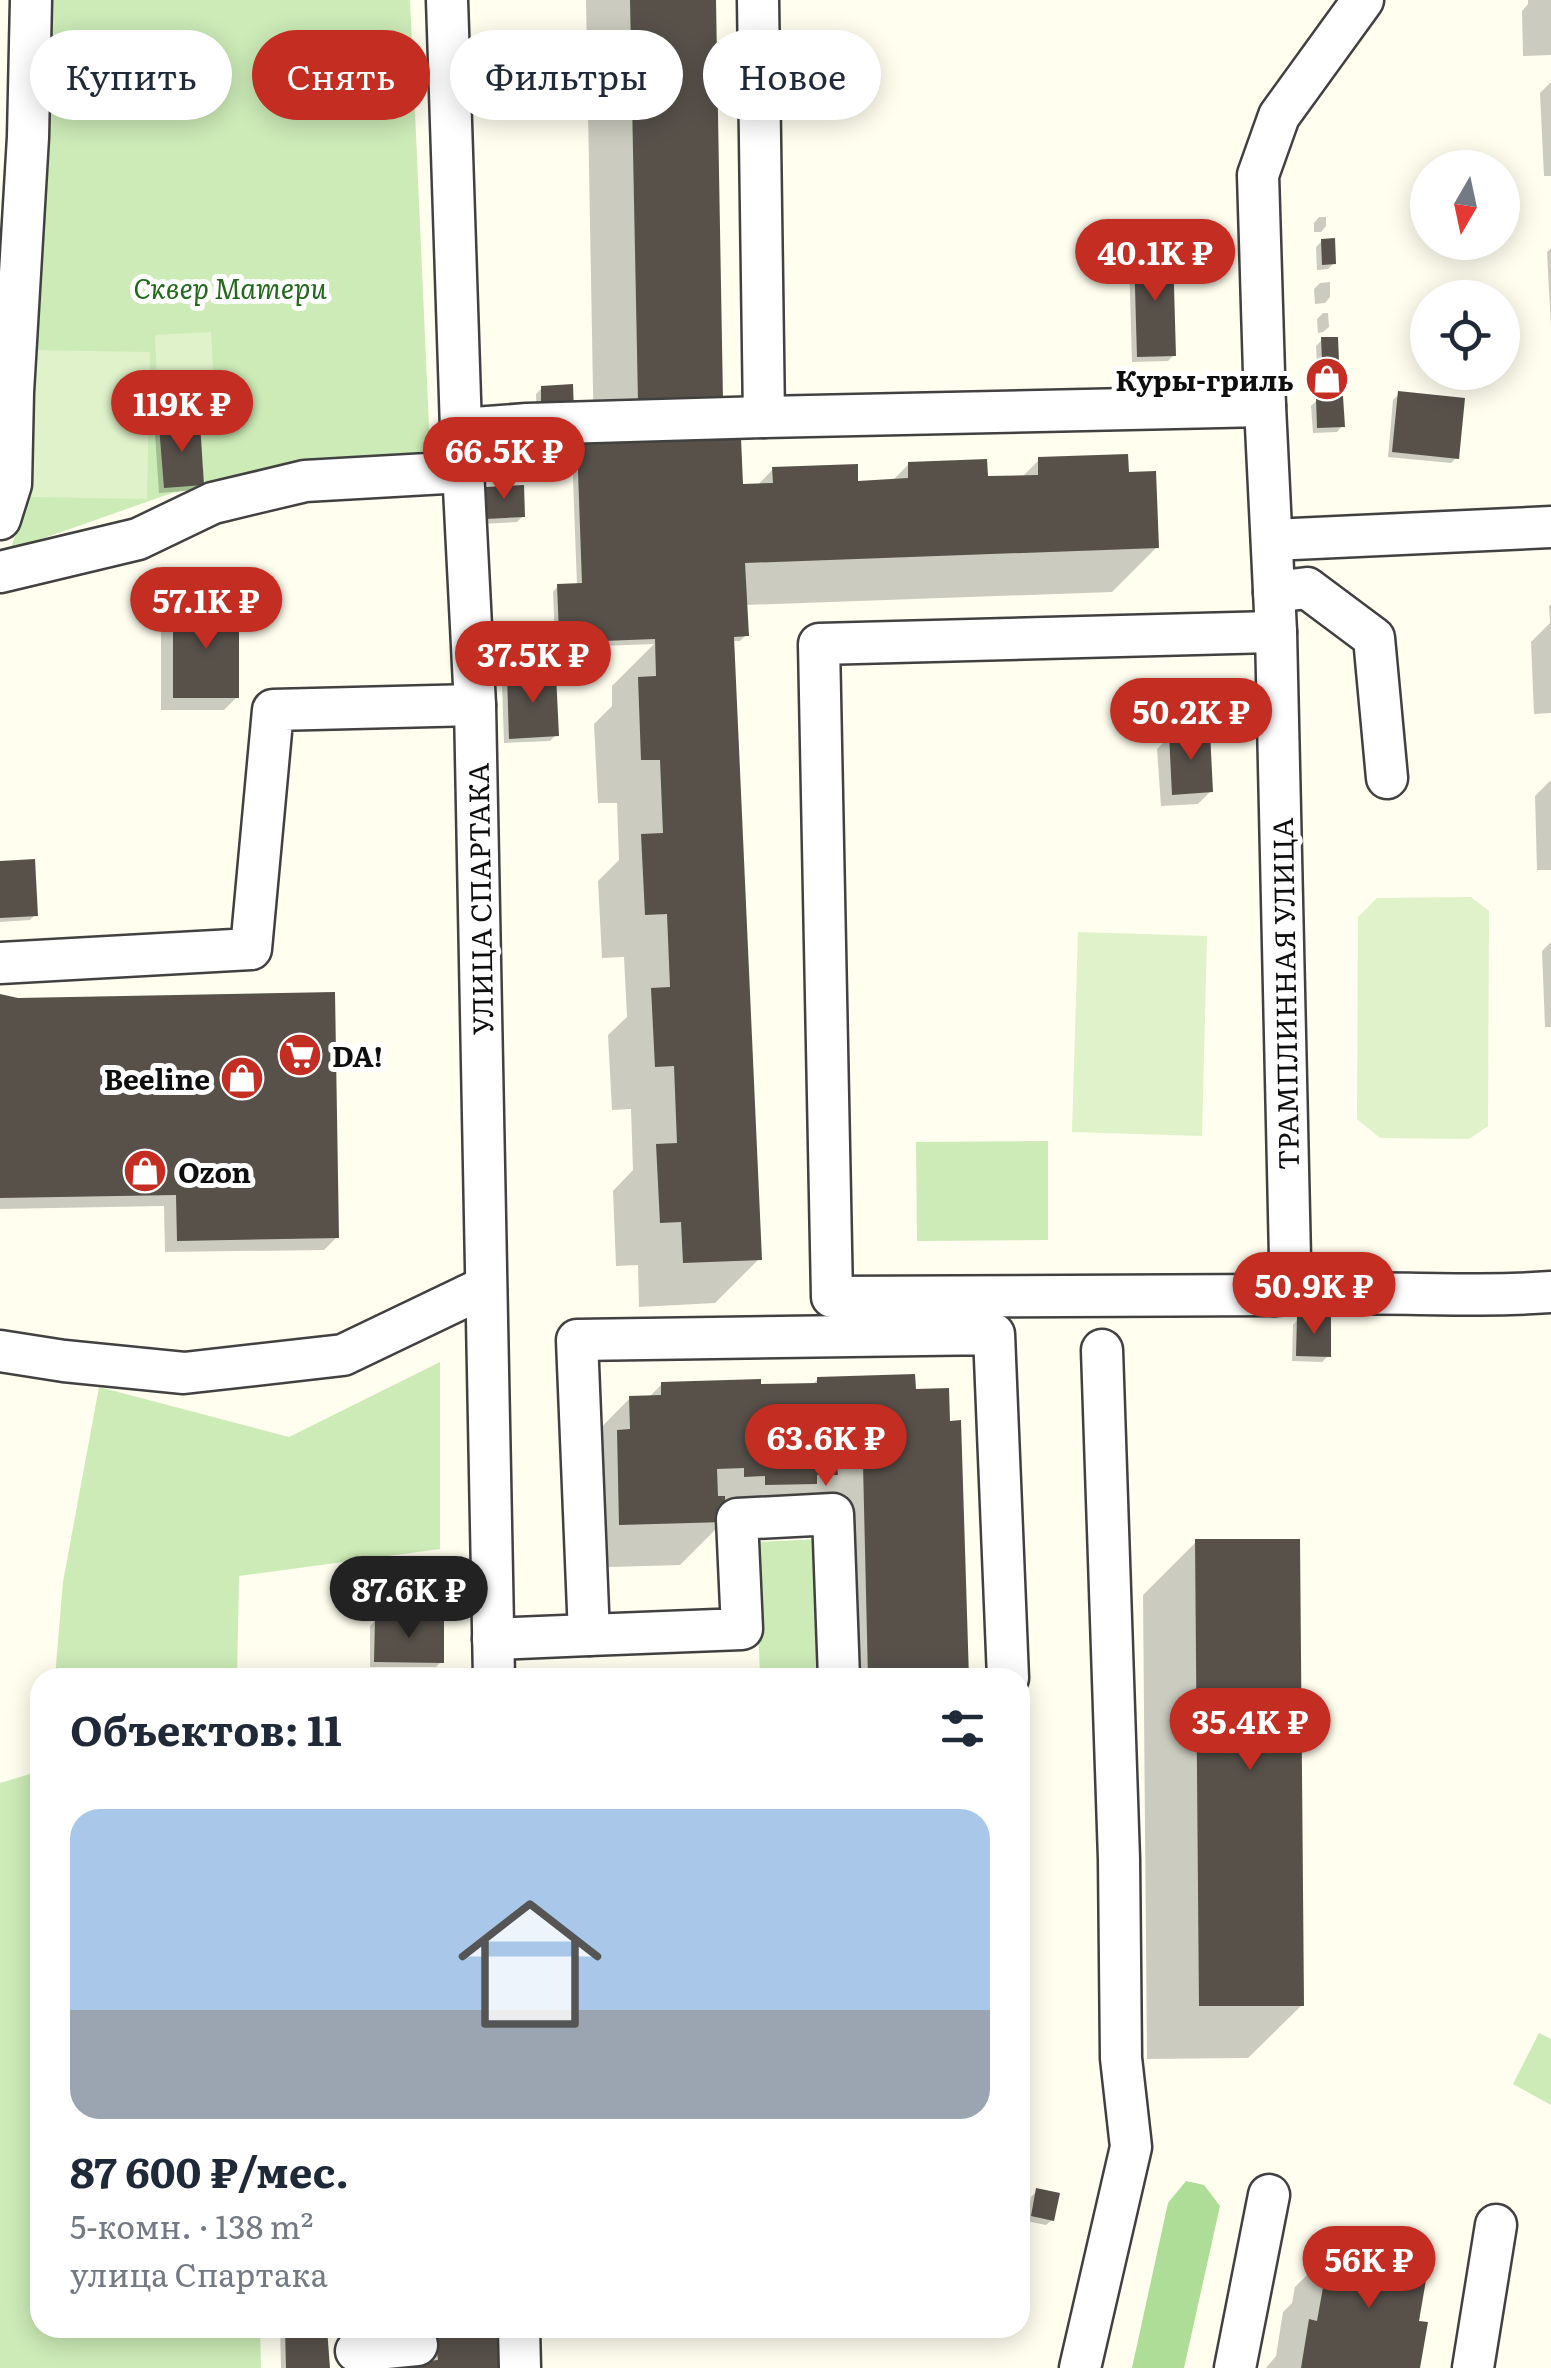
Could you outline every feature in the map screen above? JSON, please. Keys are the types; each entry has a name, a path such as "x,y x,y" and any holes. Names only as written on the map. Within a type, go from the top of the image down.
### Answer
{"street":[{"path":"0,519 11,484 6,391 28,137 31,0"},
{"name":"УЛИЦА СПАРТАКА","path":"447,0 461,429 475,705 493,1658"},
{"path":"758,0 764,417"},
{"name":"ТРАМПЛИННАЯ УЛИЦА","path":"1275,1296 1290,1258 1275,612 1258,175 1279,116 1363,0"},
{"path":"461,429 764,417 1265,406"},
{"path":"0,572 138,539 213,504 304,481 463,472"},
{"path":"1272,540 1551,527"},
{"path":"1387,778 1374,638 1307,588 1275,612 818,644 832,1297 1551,1292"},
{"path":"0,963 251,949 272,710 475,705"},
{"path":"0,1350 184,1373 343,1355 485,1287"},
{"path":"590,1636 577,1340 994,1334 1008,1668"},
{"path":"1080,2368 1130,2147 1121,2058 1119,1859 1102,1350"},
{"path":"493,1658 590,1636 742,1629 737,1519 832,1514 839,1668"},
{"path":"1235,2368 1269,2195"},
{"path":"1473,2368 1496,2225"},
{"path":"518,2338 520,2368"},
{"path":"357,2349 417,2345"}],"green space":[{"name":"Сквер Матери","path":"50,0 410,0 411,30 252,30 252,120 415,120 430,450 172,493 10,550 30,497 32,350 44,120 232,120 232,30 48,30"},
{"path":"211,332 215,402 158,406 155,335"},
{"path":"32,350 150,352 147,499 30,497"},
{"path":"1471,897 1489,911 1488,1126 1469,1139 1380,1138 1357,1119 1358,917 1377,898"},
{"path":"1078,932 1207,936 1202,1136 1072,1132"},
{"path":"1048,1141 1048,1240 917,1241 916,1142"},
{"path":"440,1362 440,1549 239,1576 237,1668 56,1668 63,1582 99,1387 289,1437"},
{"path":"822,1539 827,1668 760,1668 755,1542"},
{"path":"30,1774 30,2338 260,2338 261,2368 0,2368 0,1783"},
{"path":"1539,2033 1551,2039 1551,2105 1513,2084"},
{"path":"1186,2181 1204,2185 1220,2206 1184,2368 1132,2368 1168,2203"}],"building":[{"path":"630,0 716,0 717,30 703,30 703,120 718,120 723,400 638,401 632,120 683,120 683,30 631,30"},
{"path":"1335,238 1336,264 1322,265 1321,239"},
{"path":"1173,251 1176,356 1137,357 1134,253"},
{"path":"1321,337 1338,337 1339,361 1322,361"},
{"path":"573,384 574,414 541,415 541,386"},
{"path":"1398,391 1465,398 1459,459 1392,452"},
{"path":"1343,396 1345,427 1317,428 1316,398"},
{"path":"200,423 204,485 164,488 159,426"},
{"path":"741,438 743,484 773,483 772,467 858,464 858,481 908,478 908,462 987,459 988,476 1038,475 1038,457 1128,454 1129,472 1156,471 1159,548 745,563 749,636 734,637 762,1260 683,1263 681,1222 660,1223 656,1144 677,1143 674,1066 655,1067 651,988 670,987 667,914 645,915 641,834 663,833 660,760 641,760 638,677 656,676 655,639 603,641 603,657 560,659 557,584 582,583 577,444"},
{"path":"524,485 525,517 485,519 484,487"},
{"path":"239,605 239,698 173,698 173,606"},
{"path":"556,674 559,736 509,739 507,676"},
{"path":"1210,732 1213,792 1172,795 1169,734"},
{"path":"35,859 38,916 0,918 0,861"},
{"path":"335,992 339,1238 177,1241 176,1195 0,1198 0,994 18,998"},
{"path":"1297,1316 1331,1317 1331,1357 1296,1356"},
{"path":"915,1374 916,1389 949,1388 950,1421 961,1420 969,1668 868,1668 863,1464 837,1466 838,1475 817,1475 817,1484 765,1485 765,1476 744,1477 744,1468 717,1469 718,1496 725,1496 726,1522 619,1525 617,1430 630,1429 629,1396 661,1395 661,1382 761,1379 761,1384 817,1383 817,1377"},
{"path":"1195,1539 1300,1539 1304,2006 1199,2006"},
{"path":"375,1618 444,1619 444,1663 374,1662"},
{"path":"1036,2188 1060,2193 1054,2221 1031,2216"},
{"path":"1338,2240 1427,2255 1419,2321 1428,2322 1420,2368 1301,2368 1309,2319 1317,2321 1327,2265 1334,2266"},
{"path":"285,2338 328,2338 330,2368 286,2368"},
{"path":"435,2338 499,2338 500,2368 385,2365 438,2360"}],"place":[{"name":"Куры-гриль","path":"1327,379"},
{"name":"DA!","path":"300,1055"},
{"name":"Beeline","path":"242,1078"},
{"name":"Ozon","path":"145,1171"}]}
